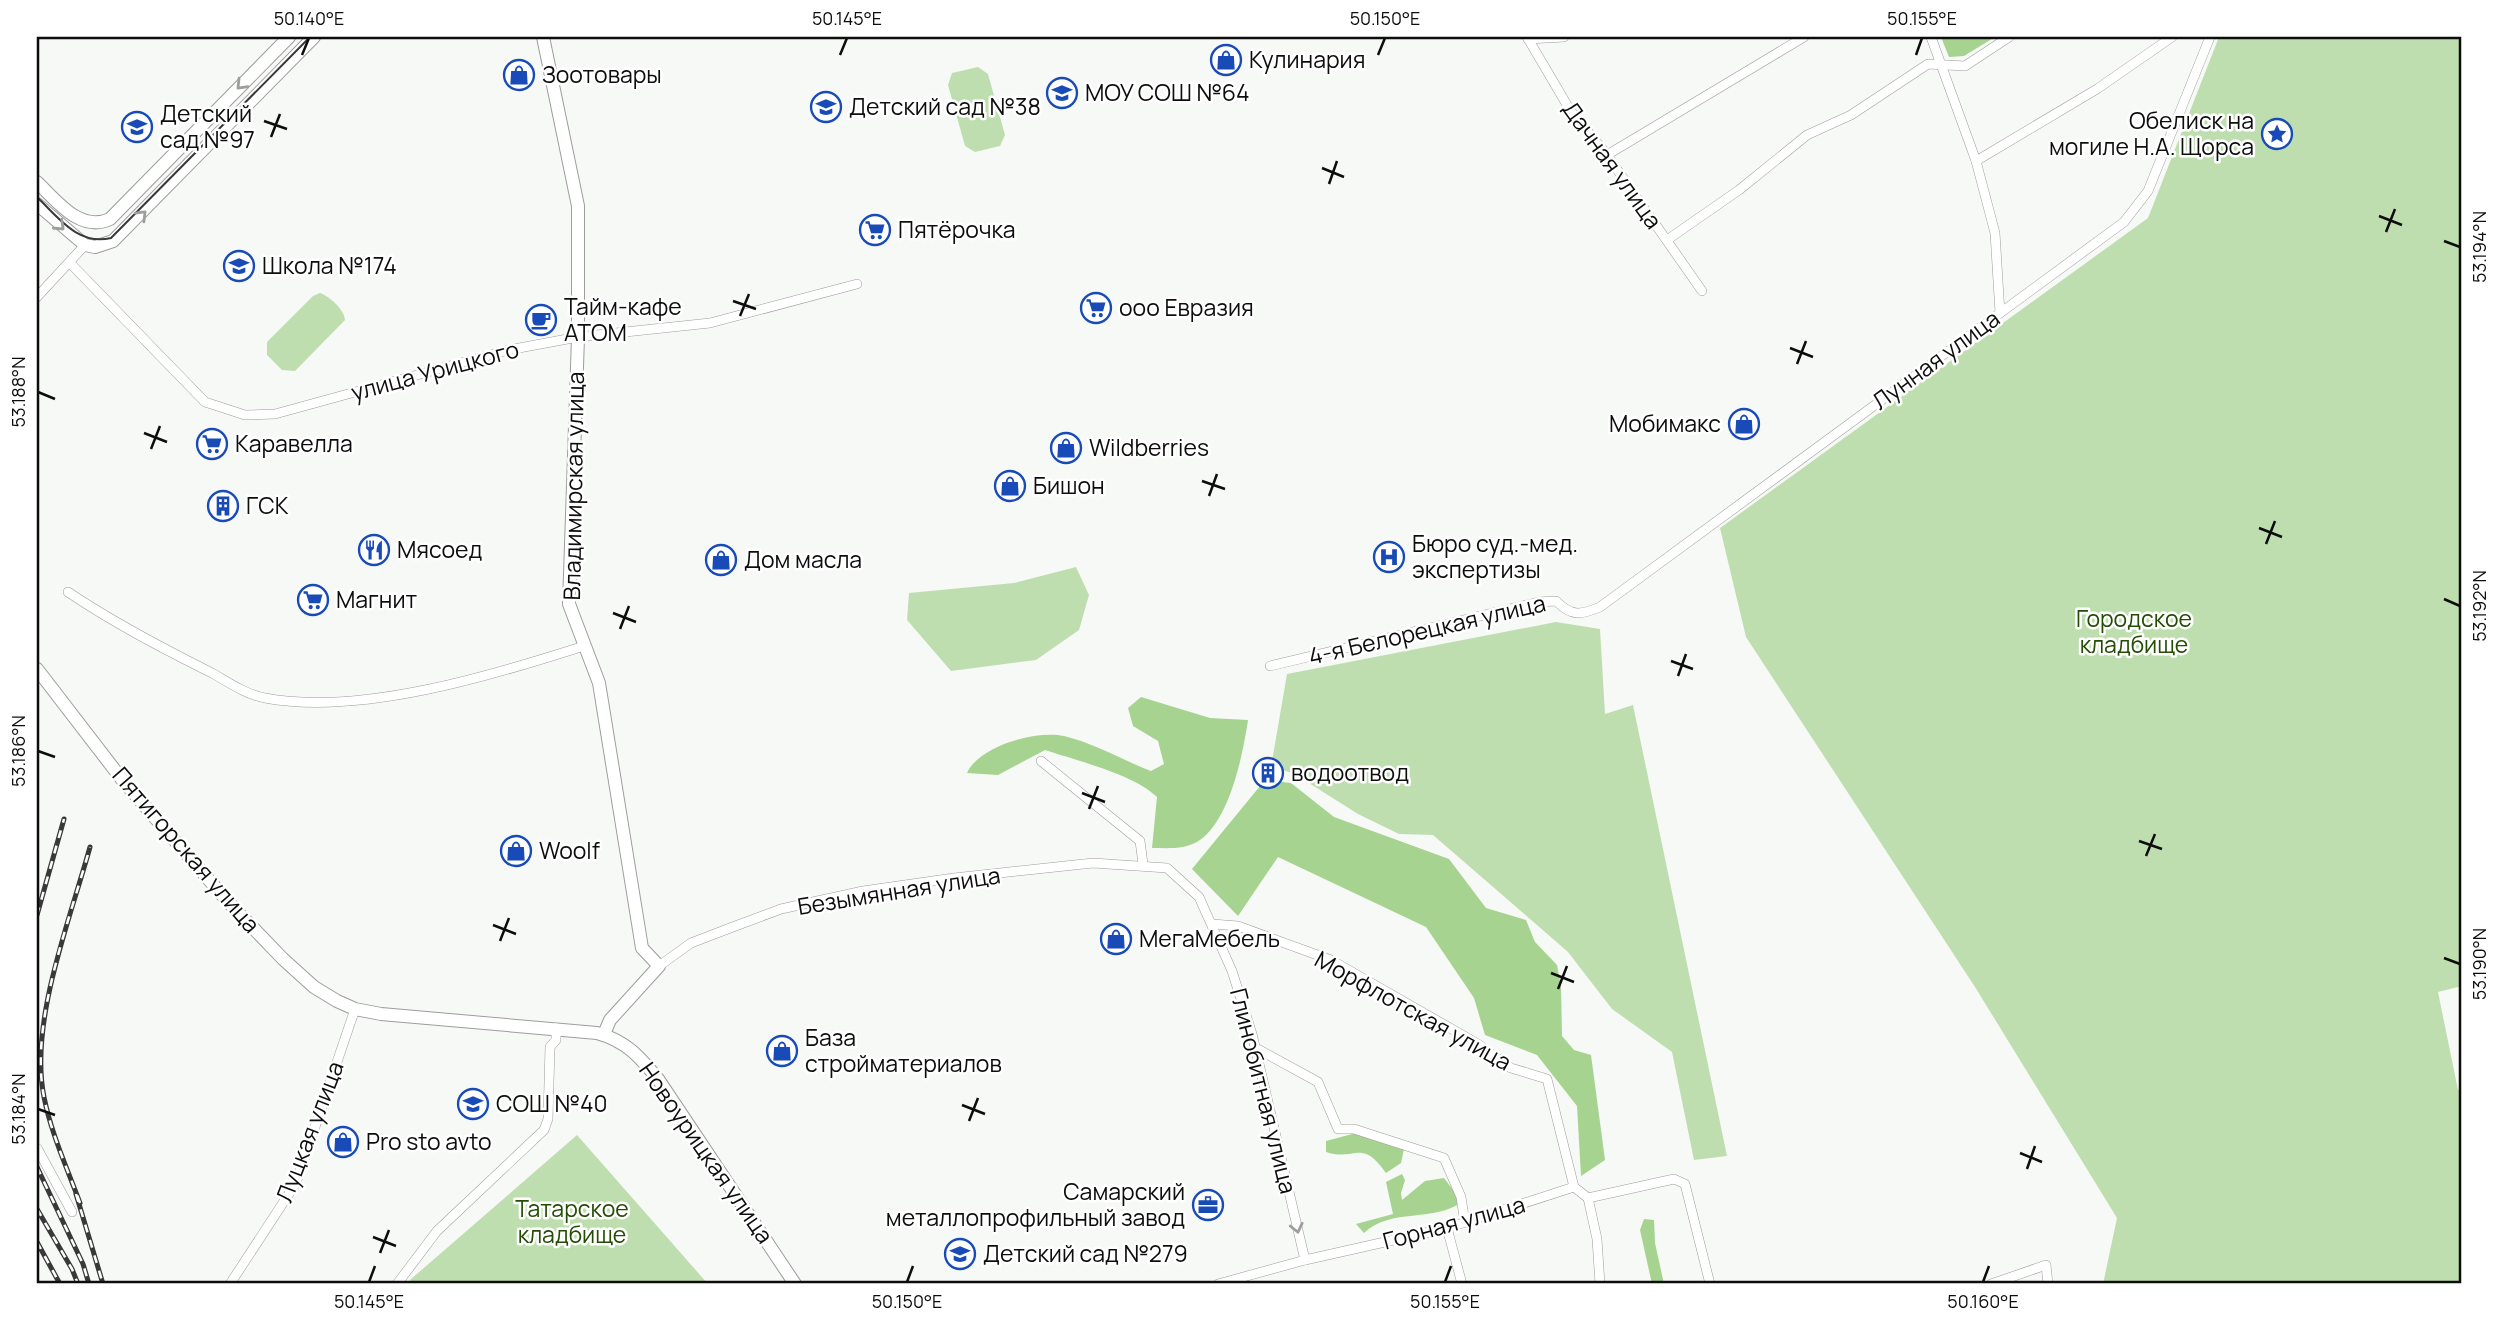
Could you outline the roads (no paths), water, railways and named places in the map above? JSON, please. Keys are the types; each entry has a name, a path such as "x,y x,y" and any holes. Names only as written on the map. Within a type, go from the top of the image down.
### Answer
{"main road":[{"path":"37,182 77,218 98,223 110,219 289,37"},
{"path":"37,204 85,245 104,246 121,235 314,37"},
{"name":"Владимирская улица","path":"543,37 578,206 578,337 569,604 599,683 642,948 659,966"},
{"path":"85,245 98,223"},
{"name":"Пятигорская улица","path":"37,669 124,782 230,904 314,987 355,1009"},
{"name":"Безымянная улица","path":"604,1034 610,1020 659,966"},
{"name":"Новоурицкая улица","path":"355,1009 382,1014 556,1028 604,1034 622,1041 637,1053 658,1079 795,1284"}],"street":[{"path":"1528,38 1564,37"},
{"path":"1607,155 1804,37"},
{"path":"1931,37 1976,162 1995,233 2000,313"},
{"path":"1667,240 1739,190 1807,135 1851,115 1928,64 1965,66 2009,37"},
{"path":"1976,162 2097,89 2172,37"},
{"name":"Лунная улица","path":"1580,615 1600,607 2124,222 2148,191 2210,37"},
{"name":"Дачная улица","path":"1528,38 1570,110 1607,155 1702,291"},
{"path":"37,297 85,245"},
{"name":"улица Урицкого","path":"70,263 205,402 245,415 275,414 508,350 578,337 710,323 857,284"},
{"path":"68,592 125,630 263,698 320,703 368,698 483,678 584,646"},
{"name":"4-я Белорецкая улица","path":"1270,666 1539,601 1556,601 1567,612 1580,615"},
{"path":"1041,761 1140,841 1143,864"},
{"name":"Безымянная улица","path":"659,966 691,943 780,909 863,891 1093,863 1143,864 1167,868 1185,881 1199,898 1212,924"},
{"name":"Глинобитная улица","path":"1212,924 1232,971 1254,1048 1305,1260"},
{"name":"Морфлотская улица","path":"1212,924 1238,926 1331,960 1478,1044 1511,1068 1547,1079 1574,1187"},
{"name":"Луцкая улица","path":"230,1284 296,1183 355,1009"},
{"path":"397,1284 438,1231 544,1130 548,1119 550,1047 555,1040 556,1028"},
{"path":"1254,1048 1318,1082 1338,1129 1354,1129 1444,1158 1461,1197 1465,1223"},
{"path":"37,1148 72,1212"},
{"path":"1588,1198 1674,1179 1685,1184 1710,1284"},
{"path":"1574,1187 1588,1198 1597,1239 1600,1284"},
{"name":"Горная улица","path":"1218,1284 1305,1260 1447,1228 1574,1187"},
{"path":"1447,1228 1462,1284"},
{"path":"1991,1284 2046,1265 2048,1284"}],"tram line":[{"path":"37,197 61,221 79,234 88,238 111,238 310,37"}],"railway":[{"path":"37,915 64,819"},
{"path":"80,1203 51,1124 44,1097 41,1068 42,1037 54,971 90,847"},
{"path":"37,1167 83,1264 89,1284"},
{"path":"76,1194 103,1284"},
{"path":"37,1209 78,1284"},
{"path":"37,1242 60,1284"}],"place":[{"name":"Кулинария","path":"1226,60"},
{"name":"Зоотовары","path":"519,75"},
{"name":"МОУ СОШ №64","path":"1062,93"},
{"name":"Детский сад №38","path":"826,107"},
{"name":"Детский сад №97","path":"137,127"},
{"name":"Обелиск на могиле Н.А. Щорса","path":"2277,134"},
{"name":"Пятёрочка","path":"875,230"},
{"name":"Школа №174","path":"239,266"},
{"name":"ооо Евразия","path":"1096,308"},
{"name":"Тайм-кафе АТОМ","path":"541,320"},
{"name":"Мобимакс","path":"1744,424"},
{"name":"Каравелла","path":"212,444"},
{"name":"Wildberries","path":"1066,448"},
{"name":"Бишон","path":"1010,486"},
{"name":"ГСК","path":"223,506"},
{"name":"Мясоед","path":"374,550"},
{"name":"Бюро суд.-мед. экспертизы","path":"1389,557"},
{"name":"Дом масла","path":"721,560"},
{"name":"Магнит","path":"313,600"},
{"name":"водоотвод","path":"1268,773"},
{"name":"Woolf","path":"516,851"},
{"name":"МегаМебель","path":"1116,939"},
{"name":"База стройматериалов","path":"782,1051"},
{"name":"СОШ №40","path":"473,1104"},
{"name":"Pro sto avto","path":"343,1142"},
{"name":"Самарский металлопрофильный завод","path":"1208,1205"},
{"name":"Детский сад №279","path":"960,1254"}],"park label":[{"name":"Городское кладбище","path":"2134,632"},
{"name":"Татарское кладбище","path":"572,1222"}]}
